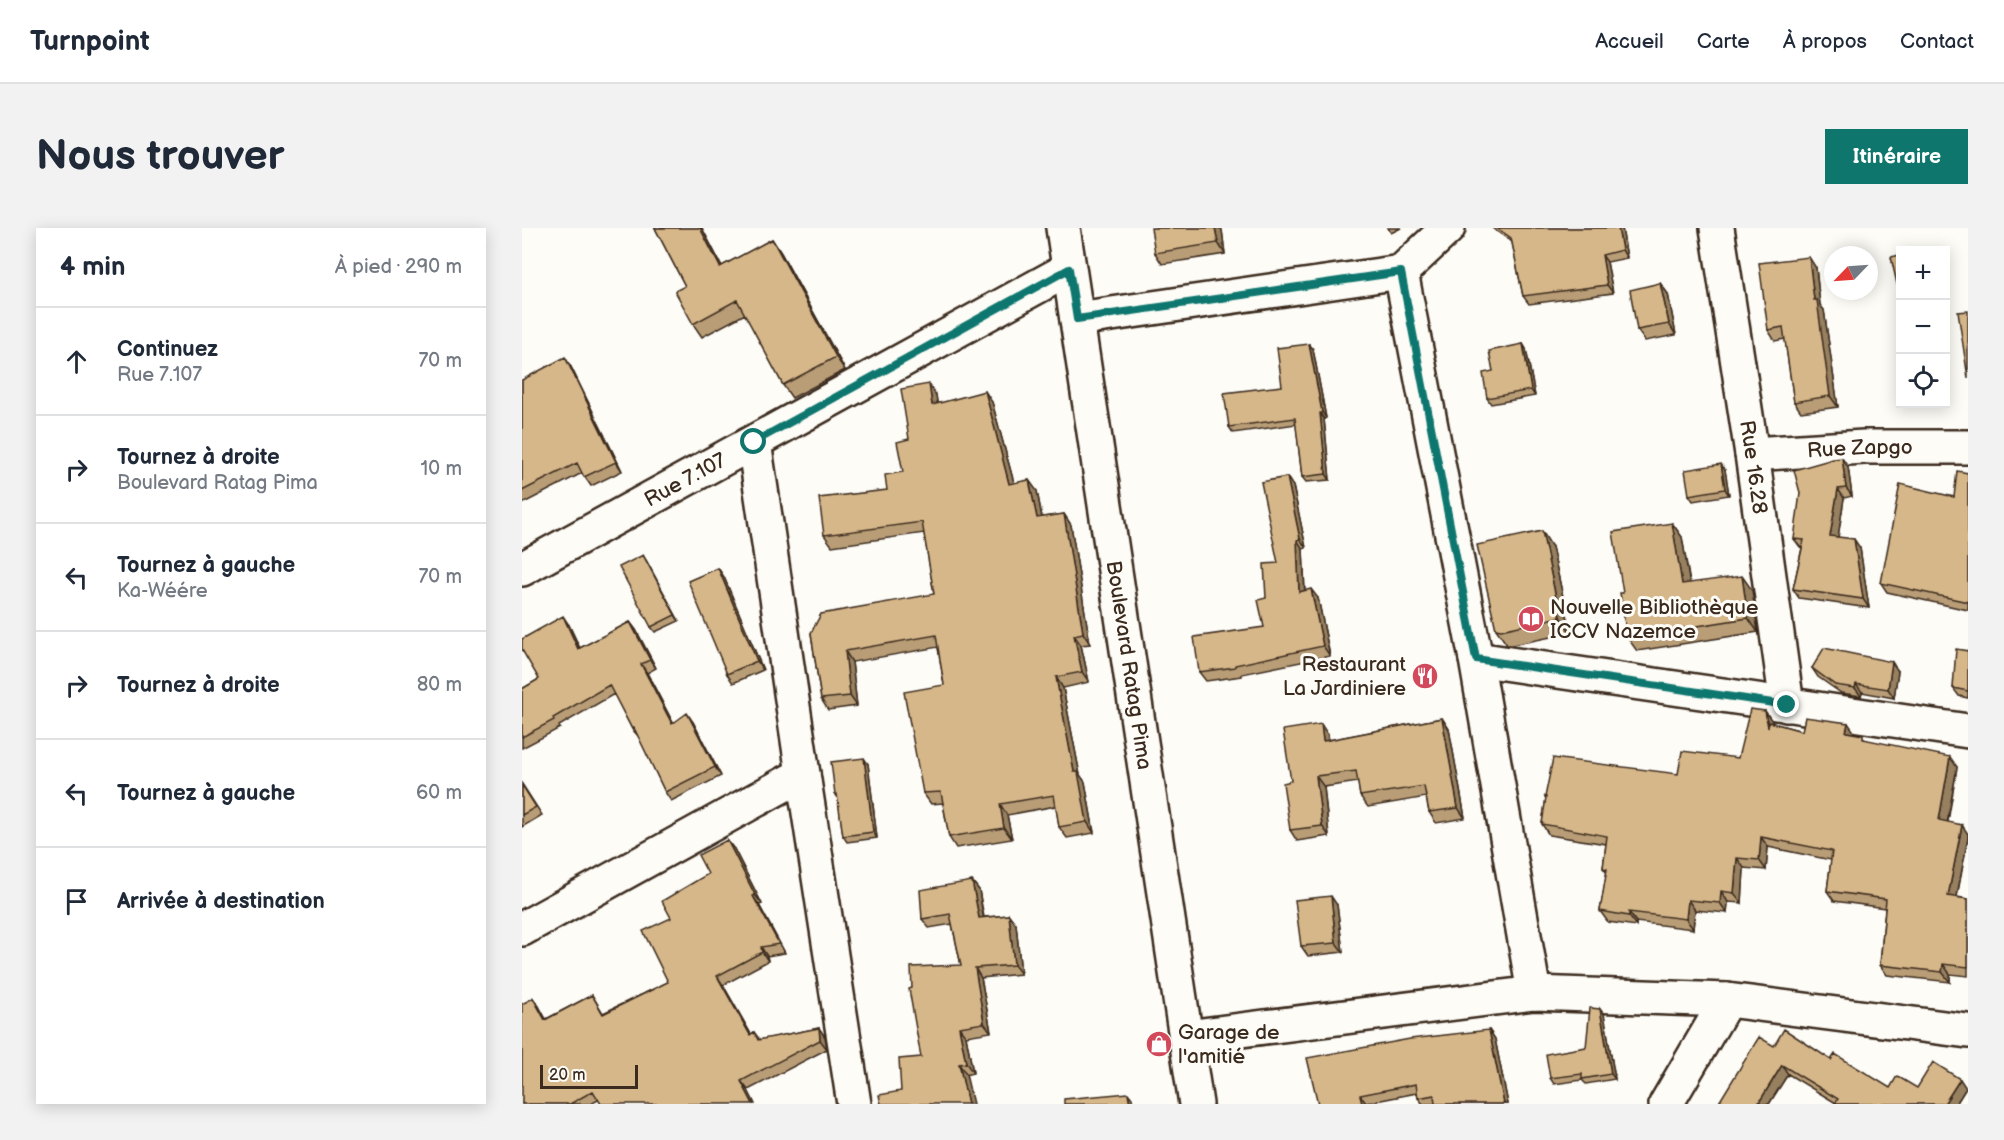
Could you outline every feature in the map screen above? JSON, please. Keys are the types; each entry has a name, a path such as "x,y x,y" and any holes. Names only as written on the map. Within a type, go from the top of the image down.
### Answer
{"street":[{"name":"Boulevard Ratag Pima","path":"1063,228 1196,1104"},
{"path":"1077,319 1401,272 1448,228"},
{"name":"Rue 16.28","path":"1717,228 1752,454 1787,705"},
{"name":"Rue 7.107","path":"522,569 1069,269"},
{"path":"1401,272 1476,659 1534,993"},
{"path":"754,442 854,1104"},
{"name":"Rue Zapgo","path":"1752,454 1864,447 1968,447"},
{"path":"1476,659 1968,731"},
{"path":"522,929 803,774"},
{"path":"1186,1037 1534,993 1727,1000 1968,1031"},
{"path":"1666,1104 1727,1000"}],"building":[{"path":"655,228 700,228 720,267 772,239 836,357 783,385 737,300 693,324 675,291 685,286"},
{"path":"1151,228 1215,228 1218,243 1155,253"},
{"path":"1497,228 1618,228 1622,250 1602,255 1607,285 1523,296 1511,238"},
{"path":"1896,256 1896,280 1891,257"},
{"path":"1809,257 1830,396 1794,402 1783,327 1768,330 1759,263"},
{"path":"1660,283 1669,324 1637,330 1630,290"},
{"path":"1968,311 1968,378 1958,312"},
{"path":"1309,344 1322,412 1320,413 1326,474 1302,477 1295,418 1229,427 1224,393 1282,386 1277,348"},
{"path":"1523,344 1531,390 1487,398 1483,373 1493,371 1489,351"},
{"path":"565,357 616,462 584,477 577,463 522,491 522,380"},
{"path":"929,384 932,405 985,391 1009,484 1029,480 1037,518 1064,514 1083,633 1074,635 1082,672 1056,677 1074,772 1078,772 1087,822 1059,827 1054,795 1000,804 1004,828 949,837 941,792 923,793 904,692 944,685 936,635 845,651 850,696 821,699 811,633 821,614 934,594 922,522 824,535 819,498 887,490 885,475 903,472 897,442 909,439 901,389"},
{"path":"1842,458 1846,488 1838,489 1830,536 1854,539 1863,599 1793,589 1804,540 1794,539 1800,493 1794,470"},
{"path":"1721,464 1725,489 1689,495 1685,470"},
{"path":"1957,471 1968,473 1968,602 1881,583 1900,484 1954,497"},
{"path":"1287,477 1300,539 1297,540 1299,592 1311,589 1323,646 1235,665 1235,667 1199,672 1194,637 1264,627 1258,600 1266,598 1264,564 1278,563 1261,482"},
{"path":"1672,523 1682,584 1742,576 1748,618 1627,637 1620,593 1623,593 1613,532"},
{"path":"1542,531 1560,617 1501,630 1496,629 1477,545"},
{"path":"643,555 675,615 651,627 619,567"},
{"path":"718,568 757,661 727,674 688,581"},
{"path":"563,616 578,649 630,622 650,660 641,664 672,724 687,713 715,767 665,792 634,728 632,729 609,685 553,718 554,720 522,737 522,689 539,679 522,650 522,639"},
{"path":"1824,648 1892,662 1888,689 1856,684 1855,688 1835,685 1812,668"},
{"path":"1956,649 1968,651 1968,691 1953,688"},
{"path":"1750,709 1765,711 1768,727 1769,722 1802,731 1805,717 1848,723 1846,732 1863,735 1863,739 1950,757 1939,820 1962,825 1948,896 1968,899 1968,967 1943,964 1942,972 1880,965 1886,899 1827,891 1832,851 1761,837 1759,860 1737,858 1734,893 1721,891 1720,903 1688,900 1686,919 1629,912 1629,916 1600,911 1607,869 1603,868 1607,836 1542,824 1553,758 1678,774 1682,751 1738,758"},
{"path":"1442,718 1458,808 1429,812 1424,786 1360,796 1356,771 1316,776 1322,826 1290,830 1283,783 1291,781 1283,730 1321,724 1323,741"},
{"path":"864,758 873,832 843,836 831,762"},
{"path":"522,785 536,807 522,815"},
{"path":"727,840 779,944 761,947 762,952 717,976 750,1035 754,1032 758,1040 819,1028 820,1040 741,1081 753,1104 601,1104 593,1091 570,1104 522,1104 522,1004 533,998 545,1020 592,995 603,1014 668,982 643,931 671,918 662,901 708,874 698,855"},
{"path":"972,881 979,918 1009,915 1014,965 975,968 984,1023 959,1027 966,1063 959,1064 968,1104 881,1104 879,1095 901,1091 899,1059 921,1057 909,989 912,988 911,967 961,965 950,914 922,919 920,890"},
{"path":"1331,896 1336,943 1301,946 1295,900"},
{"path":"1590,1008 1600,1009 1611,1074 1582,1079 1582,1074 1550,1078 1546,1054 1586,1047"},
{"path":"1784,1029 1831,1060 1835,1054 1890,1088 1897,1076 1917,1088 1933,1062 1960,1079 1944,1104 1835,1104 1838,1099 1782,1065 1758,1104 1718,1104 1759,1037 1774,1046"},
{"path":"1489,1030 1504,1104 1435,1104 1434,1095 1418,1098 1416,1084 1360,1095 1362,1104 1318,1104 1307,1058 1410,1039"},
{"path":"1128,1093 1130,1104 1064,1104 1064,1099"}],"place":[{"name":"Nouvelle Bibliothèque ICCV Nazemce","path":"1531,619"},
{"name":"Restaurant La Jardiniere","path":"1425,676"},
{"name":"Garage de l'amitié","path":"1159,1044"}],"route":[{"path":"754,442 1069,269 1077,319 1401,272 1476,659 1787,705"}]}
